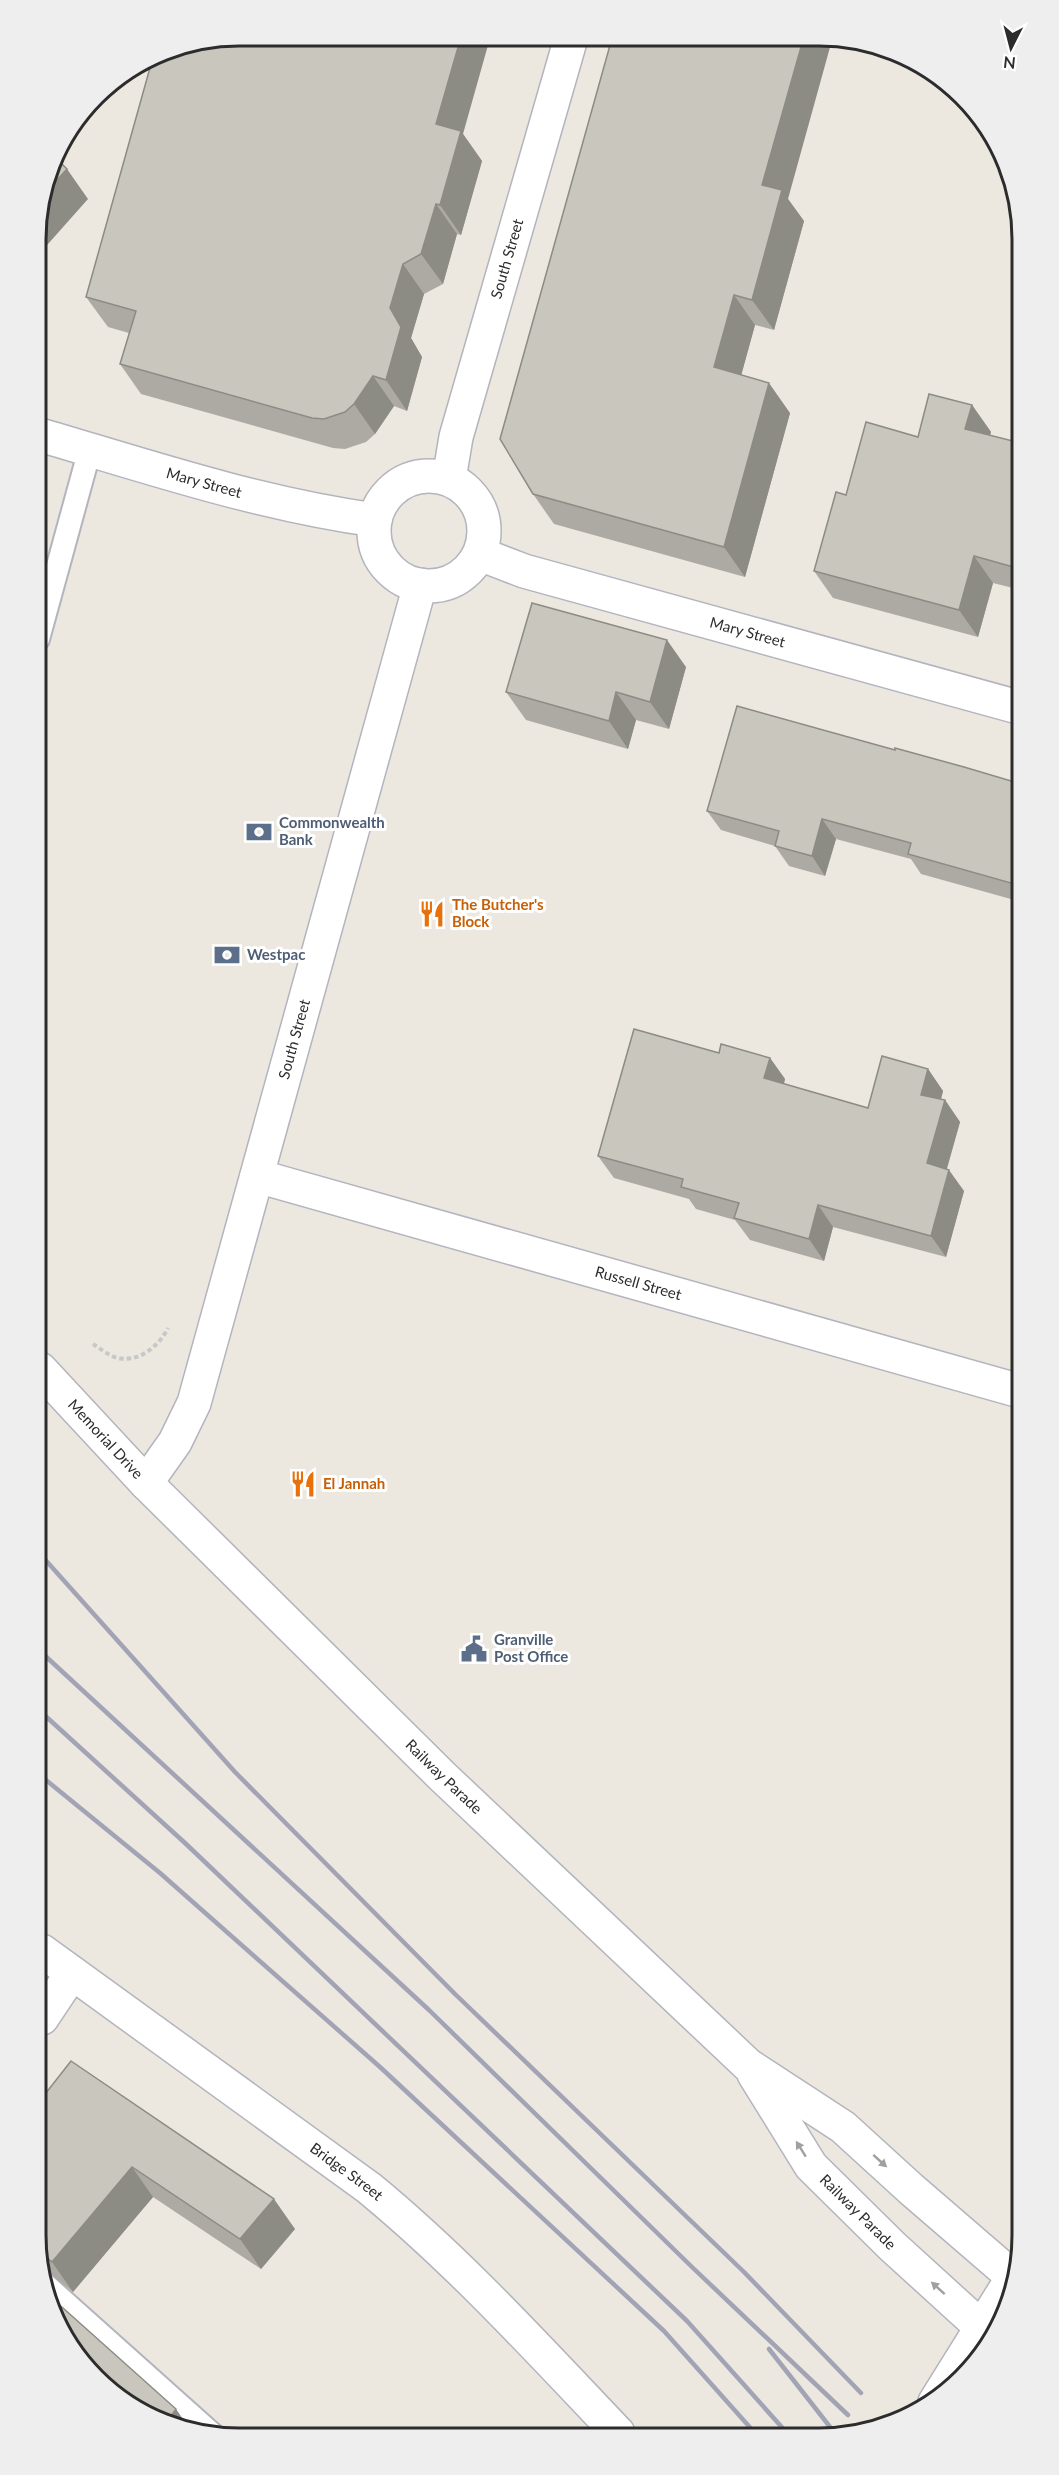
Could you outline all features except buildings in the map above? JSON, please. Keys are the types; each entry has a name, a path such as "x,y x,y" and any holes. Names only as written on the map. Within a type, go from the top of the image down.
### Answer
{"street":[{"name":"South Street","path":"449,480 456,437 569,46"},
{"name":"Mary Street","path":"47,437 255,498 324,513 375,520"},
{"path":"431,476 449,480 465,488 476,502 483,518 485,537 480,554 470,569 455,580 438,586 420,585 406,581 393,573 383,562 376,549 375,520 388,494 400,484 412,478 431,476"},
{"name":"Mary Street","path":"480,554 524,571 1012,705"},
{"name":"South Street","path":"146,1484 176,1442 194,1403 420,585"},
{"name":"Russell Street","path":"257,1176 1012,1389"},
{"name":"Memorial Drive","path":"46,1377 146,1484"},
{"name":"Railway Parade","path":"146,1484 442,1776 748,2065 843,2127 911,2189 1009,2269"},
{"name":"Bridge Street","path":"46,1954 369,2188 416,2227 468,2276 613,2428"},
{"path":"46,2012 72,1973"},
{"name":"Railway Parade","path":"748,2065 811,2166 892,2246 987,2332"},
{"path":"948,2380 987,2332"}],"lane":[{"path":"47,607 90,449"},
{"path":"56,2295 202,2425"}],"path":[{"path":"93,1344 119,1359 137,1357 153,1348 164,1336 171,1319"}],"railway":[{"path":"46,1561 235,1772 455,1994 744,2272 861,2393"},
{"path":"46,1657 429,2010 693,2268 848,2415"},
{"path":"46,1717 185,1843 687,2321 783,2428"},
{"path":"46,1780 160,1873 380,2067 664,2331 751,2428"},
{"path":"769,2349 831,2428"}],"place":[{"name":"Commonwealth Bank","path":"259,832"},
{"name":"The Butcher's Block","path":"432,914"},
{"name":"Westpac","path":"227,955"},
{"name":"El Jannah","path":"303,1484"},
{"name":"Granville Post Office","path":"474,1649"}]}
